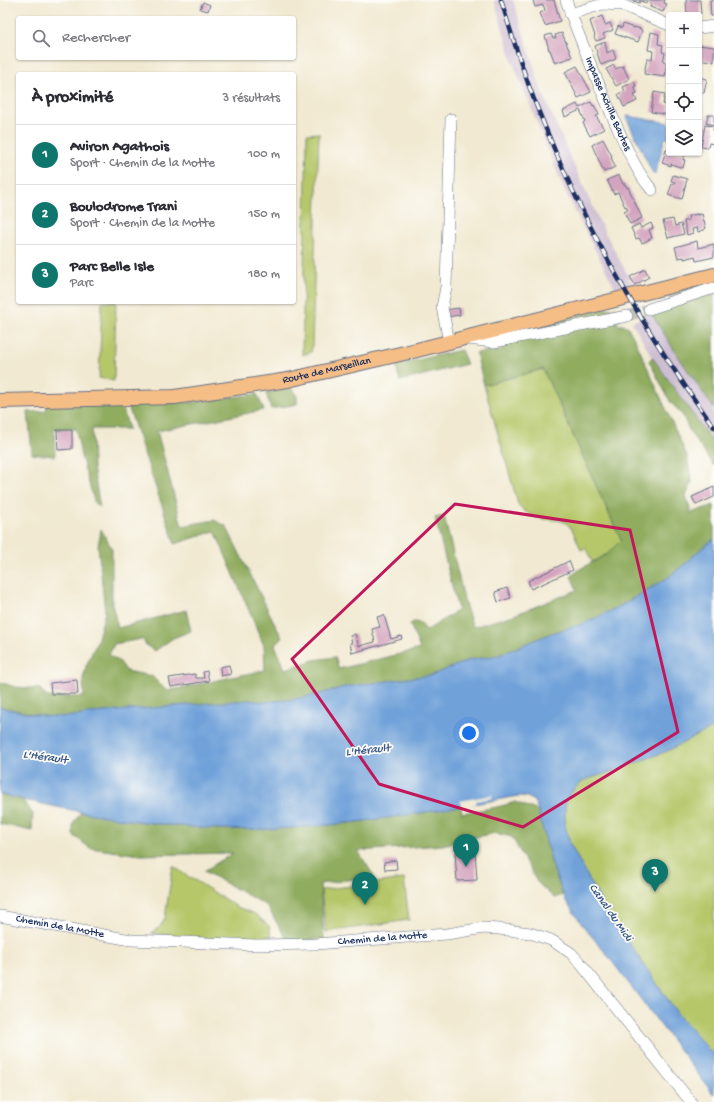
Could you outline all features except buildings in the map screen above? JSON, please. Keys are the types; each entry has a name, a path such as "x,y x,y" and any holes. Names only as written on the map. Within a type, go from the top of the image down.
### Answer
{"main road":[{"name":"Route de Marseillan","path":"0,401 175,397 288,380 455,340 714,274"}],"street":[{"name":"Impasse Achille Bautes","path":"566,0 570,14 598,83 625,143 643,179 652,190"},
{"path":"570,14 603,4 622,5 666,24"},
{"path":"702,28 714,26"},
{"path":"451,119 446,287 442,307 455,340 494,342 627,316"},
{"path":"648,309 714,288"},
{"name":"Chemin de la Motte","path":"0,916 132,940 153,942 257,945 315,944 447,934 484,928 539,936 561,946 581,964 691,1102"}],"highlighted area":[{"path":"455,504 630,530 678,732 523,827 379,784 292,659"}],"shaded area":[{"path":"494,0 513,0 541,89 602,227 634,287 617,291 563,187 513,63"},
{"path":"651,313 714,409 714,444 652,357 632,322"}],"green space":[{"path":"319,133 312,346 311,352 302,355 307,134"},
{"path":"714,278 714,409 651,313 670,307 668,290"},
{"path":"102,304 116,304 114,381 99,378"},
{"path":"623,308 625,312 616,324 627,326 636,342 687,456 692,482 686,496 691,513 714,505 714,539 666,579 622,605 585,623 550,634 499,655 470,660 432,675 344,687 295,699 265,702 248,700 92,713 61,718 43,716 0,707 0,682 15,687 40,689 47,697 84,697 83,679 86,666 97,642 105,612 98,546 101,529 112,549 112,604 118,628 186,610 191,631 173,638 155,651 147,646 142,639 114,644 109,655 120,662 126,671 152,676 167,691 265,670 264,646 215,531 175,544 127,403 191,402 257,394 264,410 157,431 182,526 214,520 226,526 282,638 275,645 285,669 314,660 335,657 339,669 420,649 410,624 414,622 421,623 426,631 458,610 435,518 444,516 466,607 473,627 514,615 577,590 571,576 580,569 606,555 621,540 543,369 484,385 476,353 503,350 497,333 595,309"},
{"path":"461,350 467,364 400,381 396,365"},
{"path":"652,357 714,444 714,466 690,432 682,414 671,403 649,361"},
{"path":"543,369 621,540 607,554 592,562 586,548 581,550 573,532 566,523 558,520 533,516 523,510 518,504 484,385"},
{"path":"290,386 297,396 297,404 271,409 266,393"},
{"path":"47,404 122,406 129,429 92,429 93,467 100,507 95,504 81,456 76,429 54,429 55,456 32,454 28,412 46,411"},
{"path":"714,727 714,1056 679,1016 603,905 570,844 565,825 565,806 569,795 578,784 584,780 667,751"},
{"path":"0,794 23,800 33,814 32,831 0,824"},
{"path":"515,802 538,811 553,868 563,895 554,898 537,882 512,837 495,833 442,845 358,851 374,876 320,884 324,939 288,942 267,906 204,871 233,853 140,855 90,848 73,835 73,824 81,812 156,824 219,829 253,829 350,823 461,806 462,813"},
{"path":"173,866 237,907 255,914 269,926 272,942 189,938 151,933 160,927 165,918"},
{"path":"404,879 409,920 326,932 321,890"}],"water":[{"path":"628,116 666,122 666,138 655,174 653,174 626,117"},
{"name":"L'Hérault","path":"714,539 714,727 667,751 584,780 569,795 565,806 565,825 570,844 603,905 679,1016 714,1056 714,1095 584,927 566,901 553,868 537,807 528,797 519,796 407,815 332,825 294,828 218,829 109,817 0,794 0,707 34,715 68,717 92,713 248,700 265,702 295,699 344,687 432,675 470,660 499,655 549,634 585,623 622,605 666,579"}],"pier":[{"path":"492,795 492,798 476,801 476,804 473,804 473,806 461,808 460,801"}],"tunnel":[{"path":"627,316 649,309"}],"railway":[{"path":"501,0 535,103 577,199 597,239 640,316 688,391 714,427"}],"place":[{"name":"Aviron Agathois","path":"466,867"},
{"name":"Parc Belle Isle","path":"655,892"},
{"name":"Boulodrome Trani","path":"365,905"}],"water label":[{"name":"Canal du Midi","path":"610,913"}]}
